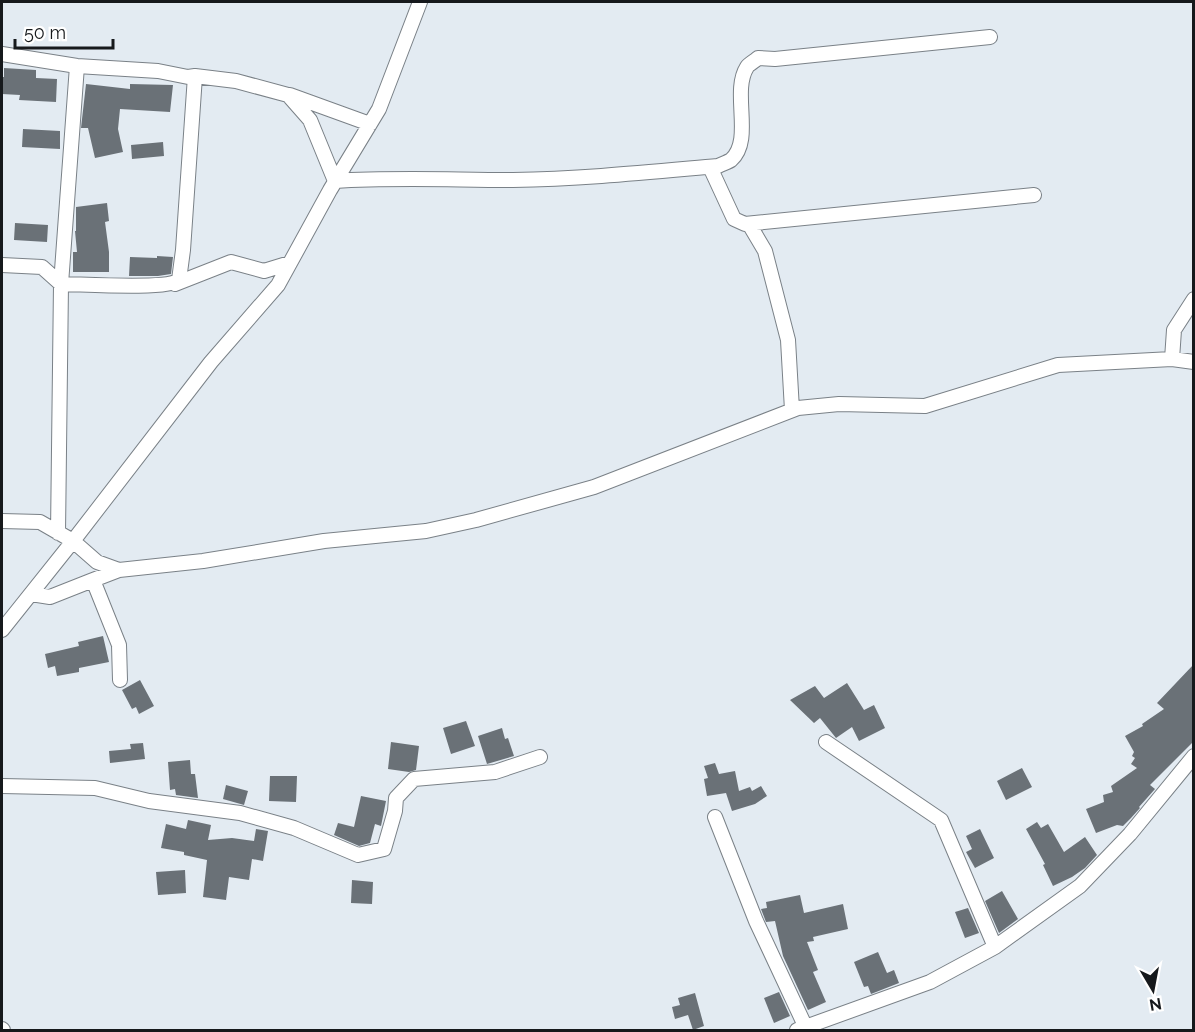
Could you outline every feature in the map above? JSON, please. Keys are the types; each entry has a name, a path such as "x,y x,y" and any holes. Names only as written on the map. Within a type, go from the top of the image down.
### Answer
{"street":[{"path":"2,630 212,362 278,285 335,181 379,109 420,2"},
{"path":"335,181 378,178 514,180 620,176 718,166 731,160 738,150 742,131 741,86 747,67 758,58 775,59 990,37"},
{"path":"2,54 77,66 158,71 188,77 236,81 288,95 370,124"},
{"path":"58,533 61,284 77,66"},
{"path":"175,284 179,280 183,250 195,76"},
{"path":"288,95 310,120 335,181"},
{"path":"710,167 734,219 749,224 1034,195"},
{"path":"749,224 765,251 785,329 792,410"},
{"path":"2,265 42,267 61,284 175,284 231,262 264,271 290,263"},
{"path":"1172,359 1174,330 1194,299"},
{"path":"31,594 50,597 119,570 203,561 324,541 426,531 476,520 594,487 792,410 839,404 926,406 1058,365 1172,359 1194,362"},
{"path":"2,521 40,522 73,541 97,562 119,570"},
{"path":"93,580 119,645 120,680"},
{"path":"826,742 941,820 995,946"},
{"path":"715,817 756,921 803,1029 930,982 995,946 1080,886 1130,834 1194,756"},
{"path":"2,786 95,788 149,801 240,813 294,828 358,855 384,849 395,811 396,798 414,779 495,772 540,757"}],"building":[{"path":"4,68 36,70 36,78 57,79 56,102 19,100 20,95 2,94"},
{"path":"86,84 130,89 130,84 173,85 170,112 120,109 118,129 123,152 95,158 88,128 81,128"},
{"path":"23,129 60,131 60,149 22,147"},
{"path":"163,142 164,156 132,159 131,145"},
{"path":"107,203 109,221 105,222 109,272 73,272 73,252 77,252 76,207"},
{"path":"15,223 48,225 47,242 14,240"},
{"path":"157,256 173,257 171,274 129,276 130,257 157,258"},
{"path":"103,636 109,662 79,668 79,672 57,676 55,666 48,668 45,654 79,646 78,642"},
{"path":"1194,664 1194,741 1150,785 1155,789 1123,826 1117,825 1096,833 1086,809 1104,802 1103,795 1113,792 1111,786 1137,768 1131,764 1135,758 1132,756 1134,752 1125,736 1143,726 1142,724 1164,709 1157,703"},
{"path":"140,680 154,706 139,714 136,707 132,709 122,690"},
{"path":"847,683 864,710 874,705 885,728 859,741 852,727 836,738 820,718 814,723 790,700 815,686 824,698"},
{"path":"466,721 475,746 451,754 443,728"},
{"path":"502,728 514,756 487,764 478,736"},
{"path":"391,742 419,746 416,770 409,772 388,769"},
{"path":"143,743 145,759 110,763 109,751 131,749 130,744"},
{"path":"190,760 191,774 195,774 198,798 176,795 175,789 170,790 168,762"},
{"path":"715,763 719,774 735,771 739,791 750,787 752,791 761,786 767,796 755,804 732,811 726,793 707,796 704,779 708,778 704,766"},
{"path":"1022,768 1032,787 1006,800 997,781"},
{"path":"270,776 297,776 296,802 269,801"},
{"path":"226,785 248,791 244,805 223,799"},
{"path":"361,796 386,801 381,826 375,824 370,843 359,846 334,835 338,823 354,827"},
{"path":"188,820 211,825 208,840 232,838 254,841 256,829 268,831 263,861 252,859 249,880 229,877 226,900 203,897 207,860 184,855 184,852 161,848 166,824 186,829"},
{"path":"1037,822 1041,828 1048,824 1064,852 1085,837 1097,855 1085,868 1053,886 1043,865 1045,864 1026,829"},
{"path":"980,829 994,858 975,868 966,852 972,849 966,836"},
{"path":"185,870 186,893 158,895 156,872"},
{"path":"352,880 373,882 372,904 351,903"},
{"path":"1002,891 1018,919 999,933 985,901"},
{"path":"800,895 804,913 843,904 848,929 813,937 814,941 807,942 818,970 813,972 826,1002 808,1010 783,956 775,921 766,922 761,909 767,908 766,902"},
{"path":"968,908 979,933 965,938 955,912"},
{"path":"878,952 887,973 894,970 899,983 871,994 868,986 864,987 854,962"},
{"path":"779,992 790,1016 774,1023 764,998"},
{"path":"695,993 704,1026 693,1030 688,1015 675,1019 672,1007 680,1005 678,998"}]}
